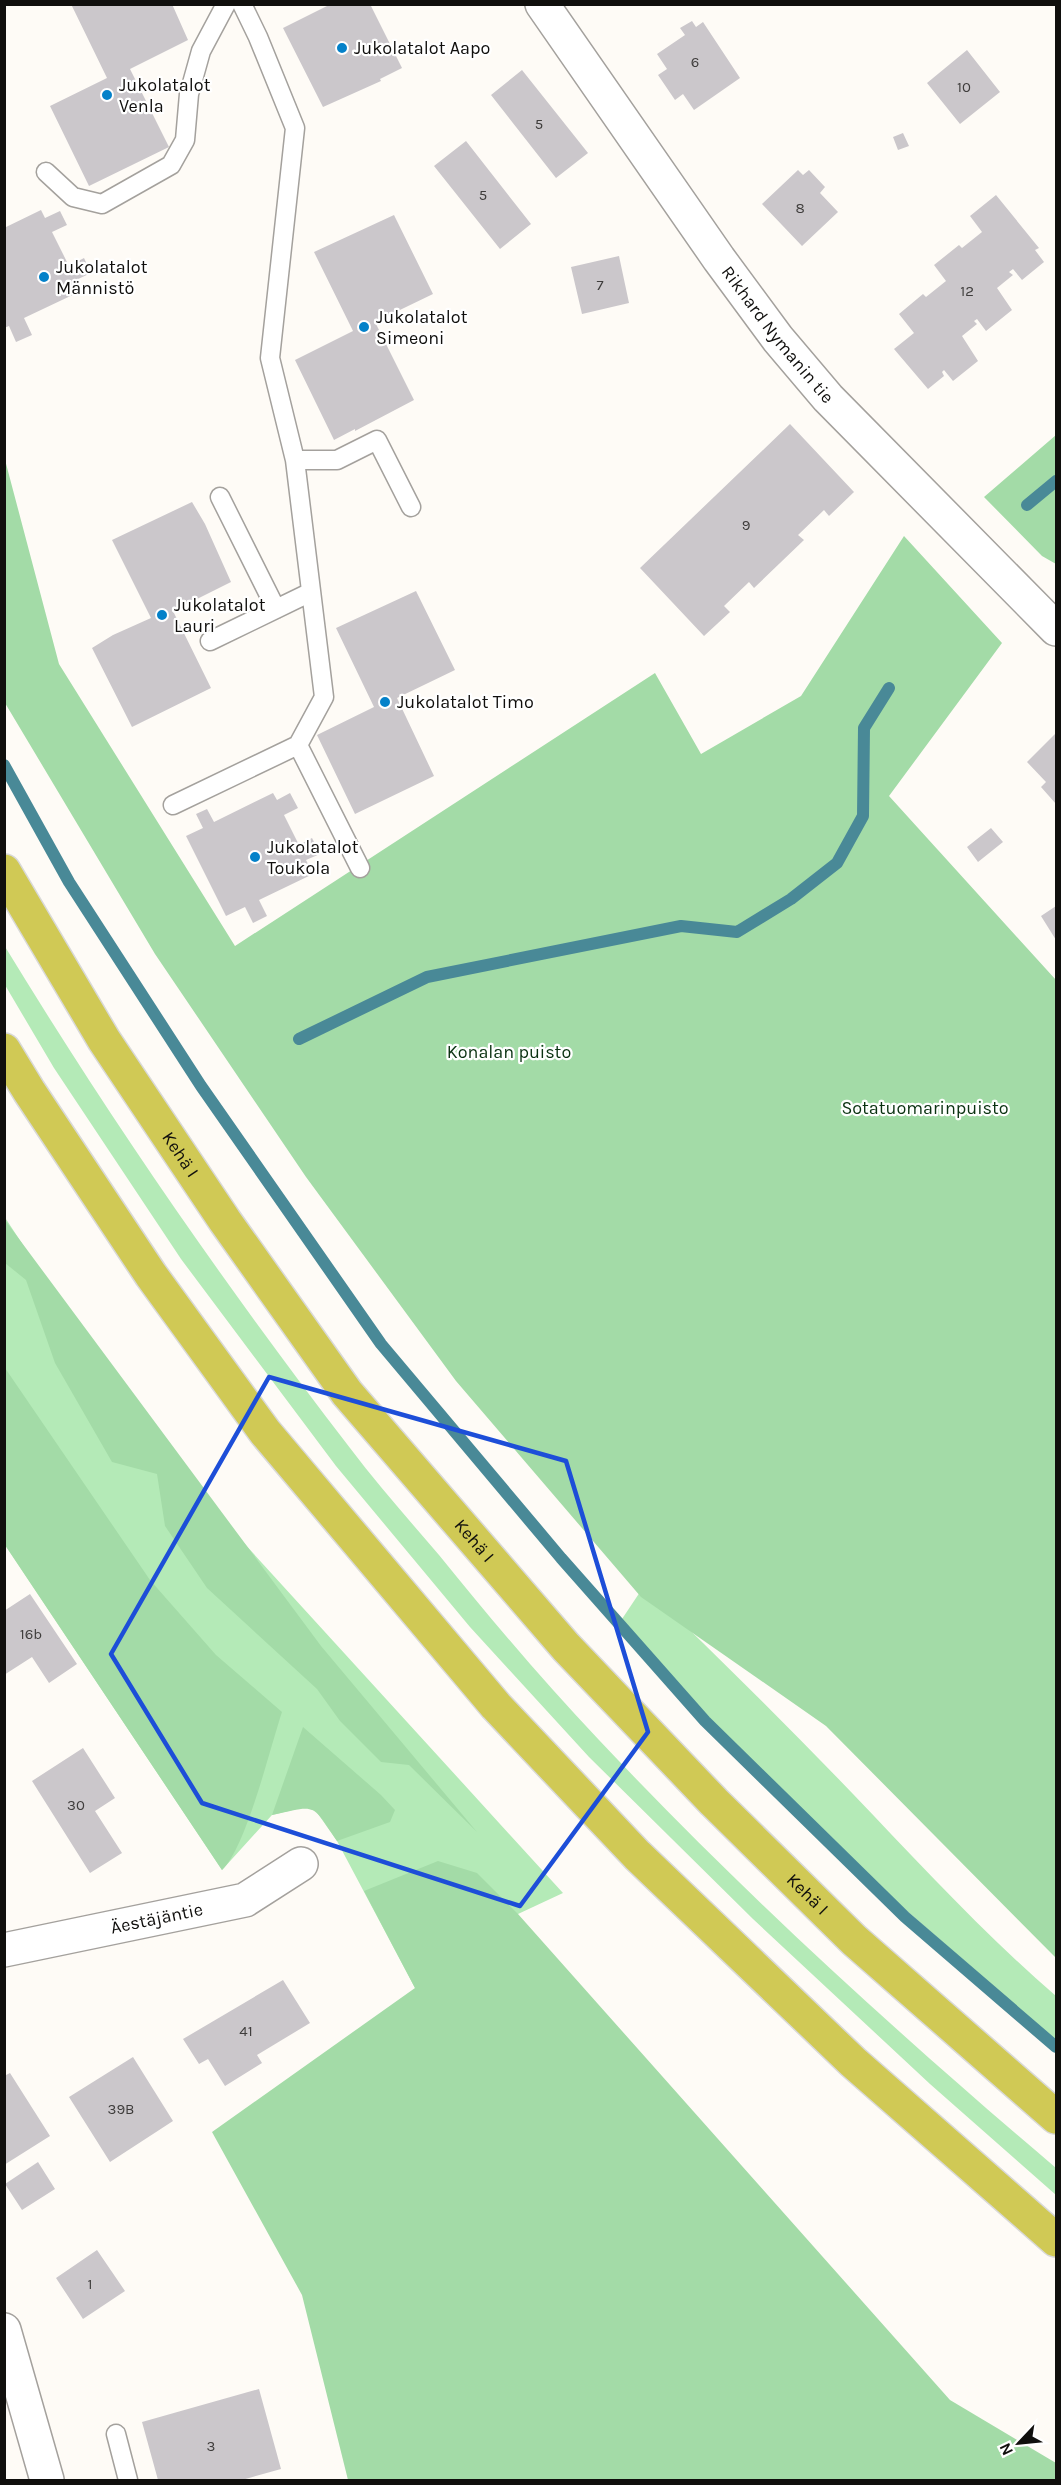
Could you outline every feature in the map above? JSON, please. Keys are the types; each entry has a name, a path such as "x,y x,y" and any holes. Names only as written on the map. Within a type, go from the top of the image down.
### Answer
{"highway":[{"name":"Kehä I","path":"4,871 110,1050 225,1221 347,1392 566,1647 714,1802 854,1940 1056,2117"},
{"path":"4,1050 151,1275 265,1432 496,1706 637,1855 853,2062 1056,2240"}],"street":[{"name":"Rikhard Nymanin tie","path":"542,4 719,259 784,346 828,398 1056,629"},
{"name":"Äestäjäntie","path":"4,1950 245,1900 301,1864"},
{"path":"4,2330 46,2481"}],"lane":[{"path":"46,172 73,197 102,204 171,165 185,140 189,94 201,51 226,4"},
{"path":"172,805 298,745 324,696 295,460 270,358 295,128 242,4"},
{"path":"295,460 337,460 376,440 411,507"},
{"path":"220,497 276,609"},
{"path":"210,641 311,592"},
{"path":"298,745 360,868"},
{"path":"116,2434 128,2481"}],"highlighted area":[{"path":"269,1377 566,1461 648,1732 520,1906 202,1803 111,1654"}],"green space":[{"path":"1056,435 1056,564 1042,556 984,497"},
{"name":"Konalan puisto","path":"4,456 59,664 235,946 655,673 701,754 801,696 904,536 1002,643 889,796 1056,980 1056,1958 826,1726 641,1597 456,1381 306,1177 155,954 5,703"},
{"path":"4,945 127,1138 214,1264 361,1462 497,1626 599,1740 708,1852 879,2013 1056,2168 1056,2195 930,2084 753,1919 589,1757 470,1627 336,1466 181,1259 54,1068 5,985"},
{"path":"4,1216 42,1274 232,1530 563,1893 518,1914 415,1988 337,1841 316,1811 305,1807 272,1815 222,1870 5,1545"},
{"path":"5,1220 321,1646 477,1832 409,1765 381,1762 340,1721 317,1689 207,1588 165,1526 157,1474 112,1462 55,1363 26,1280 5,1263"},
{"path":"5,1368 150,1580 216,1655 282,1712 248,1820 240,1841 222,1870 5,1545"},
{"path":"644,1586 802,1741 978,1923 1056,1996 1056,2041 876,1884 752,1763 618,1625"},
{"path":"303,1727 395,1810 390,1822 337,1841 317,1813 312,1810 272,1815"},
{"path":"438,1861 477,1873 518,1914 950,2400 1056,2463 1056,2480 348,2480 302,2295 212,2132 415,1988 364,1891"}],"building":[{"name":"Jukolatalot Venla","path":"71,4 172,4 188,40 130,69 169,147 89,186 50,106 107,78"},
{"name":"Jukolatalot Aapo","path":"331,4 370,4 402,68 380,79 381,81 323,107 283,28"},
{"path":"692,21 696,27 703,22 740,78 694,110 683,94 675,100 658,75 667,69 657,54 685,35 680,28"},
{"path":"967,50 1000,92 960,124 927,83"},
{"path":"522,70 588,153 556,178 491,95"},
{"path":"903,133 909,146 898,150 893,137"},
{"path":"466,141 531,224 500,249 434,166"},
{"path":"798,170 803,175 809,170 825,187 820,193 838,212 802,246 762,204"},
{"path":"996,195 1039,248 1035,250 1044,262 1022,280 1013,269 1009,272 1013,275 997,288 1012,310 986,331 977,319 974,321 977,324 962,336 978,361 953,381 944,370 942,372 944,376 928,389 894,349 914,333 899,314 923,294 926,297 946,281 934,265 959,245 962,248 982,232 970,216"},
{"name":"Jukolatalot Männistö","path":"41,210 45,218 60,211 67,225 52,232 69,266 84,258 91,273 76,280 81,291 24,318 32,335 16,342 9,326 4,328 4,228"},
{"name":"Jukolatalot Simeoni","path":"394,215 433,294 375,322 414,400 334,440 295,360 353,331 314,252"},
{"path":"619,256 629,303 582,314 571,267"},
{"path":"790,424 854,492 829,516 824,510 798,535 804,540 754,588 749,582 724,606 730,612 704,636 640,568"},
{"name":"Jukolatalot Lauri","path":"192,502 205,524 231,582 173,611 211,688 132,727 92,648 113,635 151,618 112,540"},
{"name":"Jukolatalot Timo","path":"416,591 455,670 397,698 434,776 355,814 317,735 374,707 336,628"},
{"path":"1056,733 1056,804 1041,787 1046,782 1027,762"},
{"name":"Jukolatalot Toukola","path":"273,793 277,800 290,793 298,808 284,815 299,845 312,838 320,854 306,860 313,874 259,900 267,916 253,923 245,907 226,916 186,836 203,828 196,814 207,809 214,822"},
{"path":"991,828 1003,842 978,862 967,847"},
{"path":"1056,906 1056,940 1041,916"},
{"path":"30,1594 77,1664 49,1683 32,1657 4,1675 4,1611"},
{"path":"83,1748 115,1798 95,1811 122,1853 90,1873 32,1781"},
{"path":"283,1980 310,2023 257,2055 262,2063 225,2086 208,2059 199,2064 183,2039"},
{"path":"133,2057 173,2121 110,2162 69,2097"},
{"path":"10,2073 50,2136 4,2165 4,2076"},
{"path":"38,2162 55,2189 22,2210 5,2184"},
{"path":"97,2250 125,2291 83,2319 56,2278"},
{"path":"259,2389 281,2469 242,2480 158,2480 142,2422"}],"waterway":[{"path":"1027,505 1056,481"},
{"path":"299,1039 427,977 681,926 737,932 791,899 837,863 863,816 864,728 889,688"},
{"path":"4,765 69,882 201,1086 381,1344 561,1558 705,1721 905,1917 1056,2047"}],"place":[{"name":"Jukolatalot Aapo","path":"342,48"},
{"name":"Jukolatalot Venla","path":"107,95"},
{"name":"Jukolatalot Männistö","path":"44,277"},
{"name":"Jukolatalot Simeoni","path":"364,327"},
{"name":"Jukolatalot Lauri","path":"162,615"},
{"name":"Jukolatalot Timo","path":"385,702"},
{"name":"Jukolatalot Toukola","path":"255,857"}],"park label":[{"name":"Sotatuomarinpuisto","path":"925,1108"}]}
